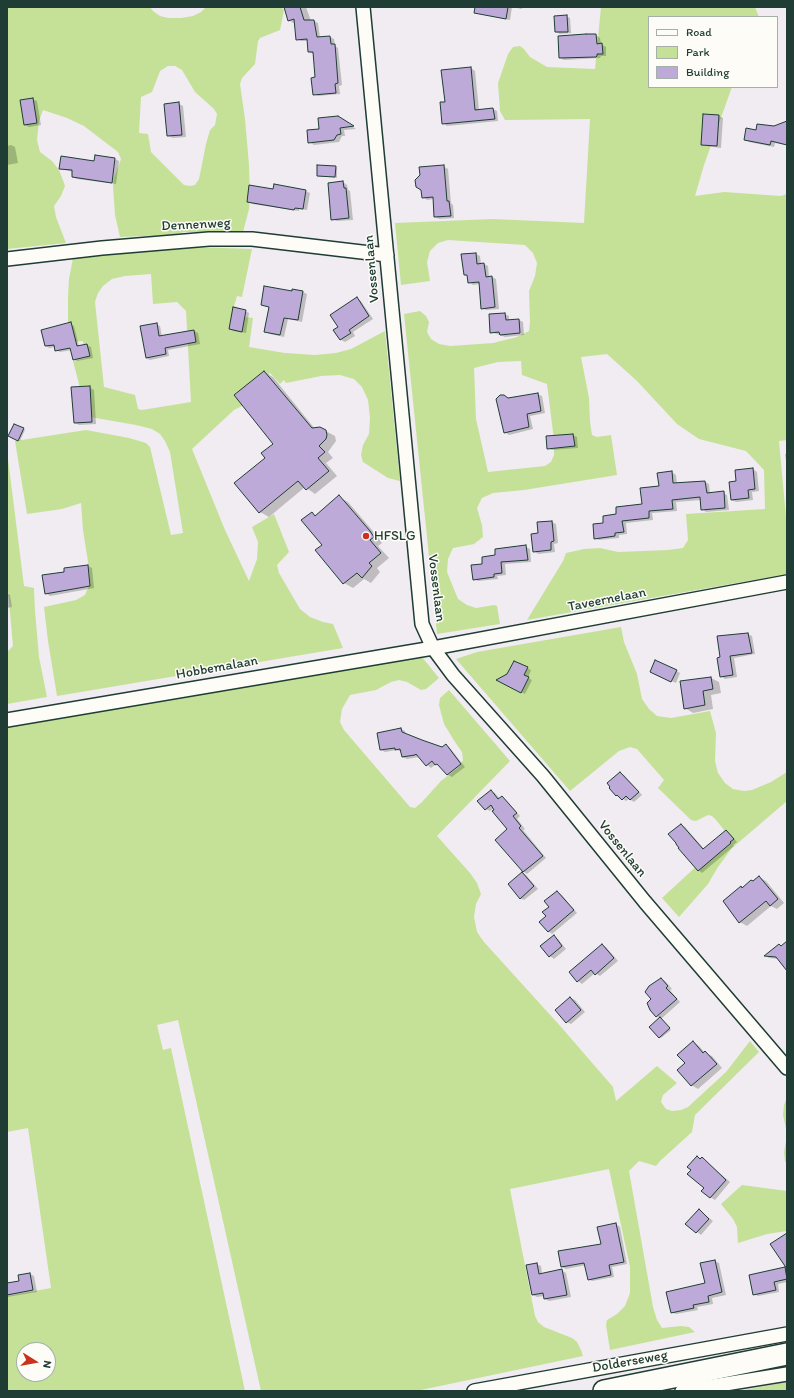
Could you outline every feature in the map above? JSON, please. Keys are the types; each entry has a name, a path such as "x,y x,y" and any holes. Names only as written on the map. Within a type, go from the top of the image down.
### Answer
{"main road":[{"name":"Dolderseweg","path":"604,1391 787,1354"}],"street":[{"name":"Vossenlaan","path":"363,7 422,624 433,648 453,675 543,776 645,902 787,1068"},
{"name":"Dennenweg","path":"7,260 102,248 223,239 252,239 387,254"},
{"name":"Taveernelaan","path":"433,648 787,582"},
{"name":"Hobbemalaan","path":"7,720 433,648"},
{"name":"Dolderseweg","path":"474,1391 787,1334"},
{"path":"682,1391 787,1374"}],"green space":[{"path":"7,7 150,7 160,16 168,18 193,16 201,12 206,7 281,7 284,10 280,30 260,38 258,41 255,64 242,78 240,84 245,119 250,198 249,209 243,232 184,232 173,235 120,237 115,215 113,186 114,178 121,159 118,152 84,126 67,118 43,110 39,121 37,140 40,152 52,161 59,170 65,186 61,196 54,206 56,217 66,243 7,249","holes":["168,66 175,66 182,70 195,92 214,109 217,114 215,125 210,130 206,144 199,179 195,185 190,186 184,185 151,152 148,134 139,133 141,97 152,92 160,71"]},
{"path":"601,7 755,7 759,16 648,16 648,88 732,88 704,165 695,196 724,192 781,196 787,194 787,440 779,441 787,528 787,574 527,620 563,561 566,553 584,549 600,548 618,552 683,548 688,540 686,514 765,509 764,470 746,451 699,439 677,424 637,381 607,354 581,357 589,398 592,435 597,437 611,435 617,475 524,490 493,493 482,498 477,508 482,525 483,537 474,544 453,548 448,559 447,572 458,599 467,605 476,608 494,605 497,606 500,624 437,634 404,314 420,311 426,316 429,322 427,332 431,339 439,344 450,346 493,343 517,337 529,331 529,291 535,276 537,263 533,253 525,245 448,240 438,243 430,251 427,262 430,281 401,285 395,223 493,219 584,223 590,119 505,120 500,111 498,83 508,54 513,47 520,46 530,57 547,67 595,69","holes":["521,361 522,375 547,384 554,440 554,455 551,462 545,466 488,472 476,419 474,368 498,362"]},
{"path":"193,247 252,249 242,297 237,296 234,306 240,308 238,316 253,318 249,347 285,353 315,355 336,353 351,349 385,331 400,481 388,478 363,462 361,455 363,445 369,434 370,418 368,400 362,387 354,379 340,375 321,376 286,383 284,380 280,384 270,373 254,387 262,396 234,410 192,449 225,530 249,581 257,559 258,542 252,527 274,514 289,552 277,565 279,573 300,609 310,617 333,624 343,648 57,696 44,607 76,600 85,595 88,588 90,581 89,568 83,530 81,503 62,509 27,514 15,441 86,430 129,438 146,443 150,447 171,535 183,533 170,452 160,434 152,429 136,425 90,417 84,418 79,384 73,361 86,358 83,341 71,342 68,322 69,279 73,258","holes":["151,274 153,304 177,302 186,311 191,402 142,410 138,409 135,395 104,387 95,302 98,293 103,286 112,279 125,276"]},
{"path":"7,451 24,586 34,588 39,657 47,697 7,704 7,652 13,646 7,580"},
{"path":"621,627 624,642 637,674 642,699 649,709 657,716 671,718 710,711 716,733 715,761 718,773 725,783 733,789 744,791 752,790 771,782 787,772 787,801 732,848 708,884 679,917 662,898 727,838 725,831 716,820 712,816 708,815 696,821 691,820 658,788 664,780 637,749 630,747 619,751 570,791 456,659 477,652"},
{"path":"422,657 439,678 426,689 421,690 407,682 399,680 391,682 376,690 350,695 342,709 340,722 344,730 410,807 415,808 422,802 441,781 459,767 463,760 462,752 444,724 439,705 440,698 449,690 510,761 437,836 477,883 481,894 476,904 474,917 477,932 484,942 613,1087 616,1101 657,1066 677,1083 663,1095 661,1102 666,1109 672,1111 681,1110 688,1107 726,1072 750,1041 759,1052 695,1115 692,1132 656,1166 639,1161 629,1171 653,1307 657,1320 662,1328 681,1326 689,1327 695,1332 610,1350 606,1325 607,1320 617,1314 625,1306 630,1293 630,1267 609,1169 510,1189 535,1316 538,1322 544,1327 572,1338 577,1342 583,1356 416,1391 261,1391 178,1020 157,1025 163,1050 171,1048 245,1391 7,1391 7,1296 51,1288 28,1128 7,1132 7,726"},
{"path":"787,1097 787,1136 783,1115"},
{"path":"787,1136 787,1165 784,1152"},
{"path":"742,1185 787,1191 787,1231 767,1234 738,1243 737,1227 733,1219 721,1204"},
{"path":"787,1382 787,1391 738,1391"}],"building":[{"path":"284,7 300,7 304,20 314,20 317,37 330,36 331,44 335,44 338,83 335,84 336,93 313,95 311,78 315,77 313,52 308,52 307,39 296,40 294,19 288,21"},
{"path":"475,7 508,7 506,19 474,13"},
{"path":"567,15 568,32 555,32 554,16"},
{"path":"596,34 597,44 602,43 603,54 597,54 596,57 559,58 558,36"},
{"path":"471,67 475,110 493,108 495,119 442,124 440,102 445,102 441,70"},
{"path":"33,98 37,123 24,125 20,100"},
{"path":"179,102 182,135 167,136 164,104"},
{"path":"703,114 719,115 717,146 701,145"},
{"path":"338,116 354,126 340,128 341,134 337,135 334,140 308,143 307,130 319,129 318,118"},
{"path":"787,121 787,145 771,141 770,145 744,140 746,128 756,130 757,124 774,126"},
{"path":"95,155 115,158 112,183 72,177 72,170 59,169 61,156 94,161"},
{"path":"317,165 336,166 335,177 317,176"},
{"path":"444,165 447,201 449,201 451,216 434,217 433,197 422,198 421,190 416,187 415,180 420,175 419,167"},
{"path":"343,181 344,188 346,188 349,218 331,220 328,183"},
{"path":"274,184 306,190 303,209 295,208 294,210 247,202 249,185 273,189"},
{"path":"476,253 477,264 484,263 486,277 492,276 495,307 481,309 479,282 468,283 467,275 464,275 461,254"},
{"path":"264,286 292,291 292,289 303,291 298,320 284,318 280,335 264,332 269,307 261,305"},
{"path":"357,297 369,316 349,330 351,333 340,340 333,330 338,327 330,315"},
{"path":"233,307 246,310 242,332 229,329"},
{"path":"505,313 506,320 519,319 520,333 500,335 499,332 490,333 489,314"},
{"path":"71,322 77,346 87,344 90,356 73,360 70,348 55,351 54,345 45,346 41,330"},
{"path":"157,323 159,336 194,330 196,342 165,348 166,354 146,358 140,326"},
{"path":"264,371 312,428 320,427 326,430 326,439 319,446 325,452 318,458 329,471 306,490 298,481 259,513 234,483 265,458 261,453 273,444 234,395"},
{"path":"90,386 92,422 74,423 71,387"},
{"path":"538,393 541,411 527,414 529,427 504,433 496,399 500,395 504,395 508,398"},
{"path":"14,424 24,428 18,441 8,436"},
{"path":"573,434 575,446 547,449 546,436"},
{"path":"753,468 755,489 748,490 749,498 731,500 729,482 736,481 735,470"},
{"path":"672,471 673,483 705,481 707,493 724,491 725,508 701,510 700,497 672,500 673,509 649,511 649,518 622,521 624,532 615,533 615,536 594,539 593,524 603,523 603,516 616,514 616,507 642,504 640,488 659,486 657,473"},
{"path":"339,495 370,531 374,537 370,540 381,553 369,563 372,566 362,578 357,573 343,584 315,550 322,545 301,520 312,512 315,516"},
{"path":"552,521 554,541 551,542 551,550 533,552 531,534 538,533 537,522"},
{"path":"526,545 528,560 501,562 502,573 494,574 494,577 473,580 471,565 482,564 482,557 495,555 495,549"},
{"path":"88,565 90,586 45,594 42,575 64,572 64,568"},
{"path":"748,633 752,653 730,656 733,675 720,677 717,658 720,657 717,636"},
{"path":"655,660 677,670 671,682 650,672"},
{"path":"514,661 528,667 524,675 529,677 521,693 496,680 507,674"},
{"path":"711,677 713,689 703,691 705,705 684,709 680,681"},
{"path":"401,728 402,732 422,740 442,747 446,744 461,764 447,775 437,764 435,765 432,761 426,766 416,754 402,757 400,749 395,750 395,748 380,750 377,733"},
{"path":"620,772 639,792 630,800 626,796 622,800 617,795 616,796 609,788 610,787 607,783"},
{"path":"491,790 498,799 502,796 517,813 513,816 521,826 519,828 543,856 523,872 495,840 507,829 492,811 494,810 491,805 485,810 477,801"},
{"path":"681,824 703,849 726,830 734,839 698,871 668,834"},
{"path":"522,872 534,886 520,899 508,884"},
{"path":"759,876 778,899 770,906 766,901 739,923 723,901 741,886 742,888 751,880 753,881"},
{"path":"557,891 574,910 548,932 539,922 546,916 542,912 549,907 544,901"},
{"path":"554,935 562,946 549,957 540,946"},
{"path":"787,941 787,971 776,957 764,956 779,944 781,946"},
{"path":"602,944 614,958 595,975 591,970 577,982 569,972"},
{"path":"661,978 668,986 666,988 677,999 656,1017 650,1010 647,1003 651,999 645,992 649,986"},
{"path":"570,997 581,1010 566,1023 555,1010"},
{"path":"660,1017 670,1028 659,1038 649,1027"},
{"path":"693,1041 703,1053 705,1051 717,1064 691,1086 677,1070 685,1063 677,1055"},
{"path":"697,1156 700,1159 702,1157 726,1180 710,1198 701,1191 704,1188 687,1174 691,1170 687,1167"},
{"path":"699,1209 709,1219 696,1233 685,1224"},
{"path":"616,1223 624,1262 609,1265 611,1275 588,1280 584,1263 561,1267 558,1251 601,1244 597,1227"},
{"path":"787,1233 787,1269 770,1244"},
{"path":"715,1260 722,1292 708,1296 709,1302 693,1305 694,1308 671,1313 666,1292 705,1283 700,1263"},
{"path":"537,1263 539,1274 562,1269 567,1295 544,1299 543,1293 532,1295 526,1265"},
{"path":"785,1267 787,1279 774,1282 776,1290 753,1295 749,1275"},
{"path":"30,1273 33,1290 7,1295 7,1283 19,1281 18,1275"}],"place":[{"name":"HFSLG","path":"366,536"}]}
